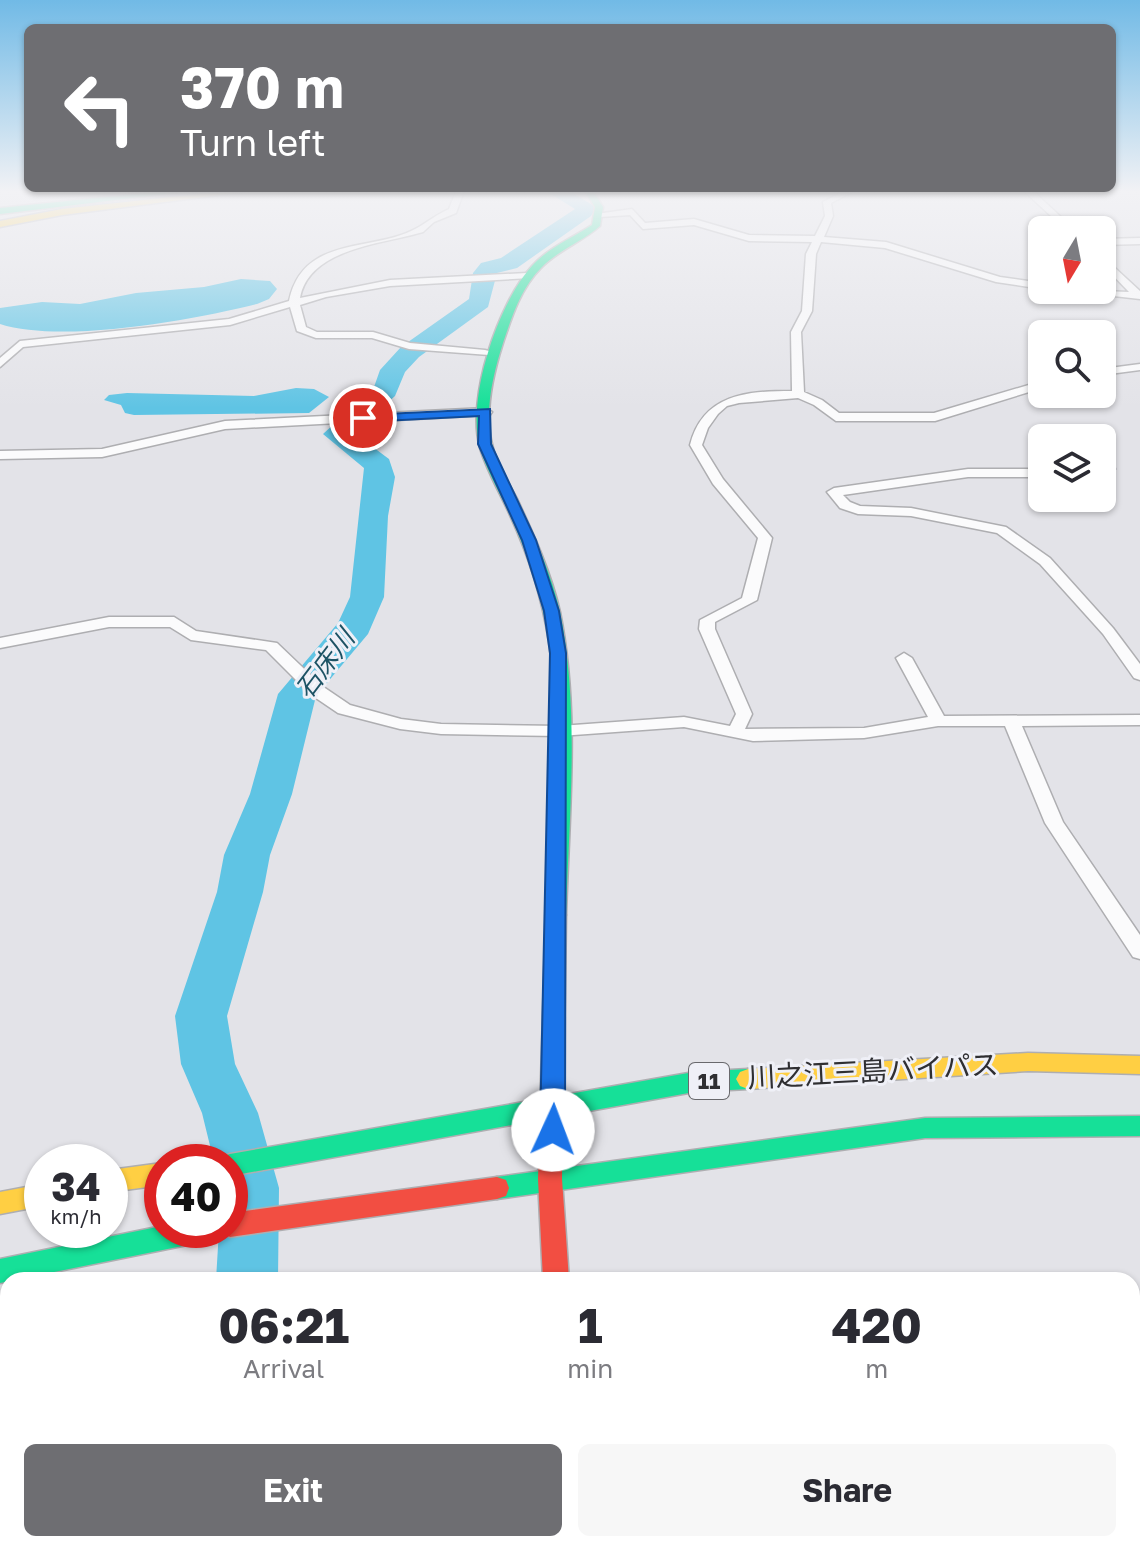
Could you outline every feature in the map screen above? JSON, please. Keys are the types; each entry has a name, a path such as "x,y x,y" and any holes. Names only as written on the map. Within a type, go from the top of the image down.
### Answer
{"main road":[{"path":"541,263 527,276 508,309 497,339 486,412 485,444 529,540 552,611 558,653 560,731 550,1179 556,1272"},
{"name":"川之江三島バイパス","path":"248,1162 694,1082 1028,1062 1140,1065"},
{"path":"248,1222 925,1128 1140,1126"},
{"path":"0,1203 24,1198"},
{"path":"0,1271 144,1242"}],"street":[{"path":"314,263 300,277 292,303 301,329 307,332 373,335 409,346 485,353"},
{"path":"798,395 796,332 805,318 810,263"},
{"path":"945,263 999,280 1028,284"},
{"path":"1116,275 1140,296"},
{"path":"0,364 20,344 230,322 292,303 365,287 476,277 527,276"},
{"path":"1116,294 1140,296"},
{"path":"1116,370 1140,367"},
{"path":"735,733 744,714 707,629 708,620 749,600 765,538 718,481 696,445 698,433 720,405 737,399 798,395 825,405 836,417 919,419 946,415 1028,389"},
{"path":"0,455 102,453 197,429 486,412"},
{"path":"1028,473 968,473 834,492 845,505 858,510 911,512 977,522 1001,530 1045,561 1108,631 1140,675"},
{"path":"0,643 109,622 174,622 191,635 271,646 316,690 344,709 400,724 441,729 560,731 684,722 753,736 864,733 938,721 1140,720"},
{"path":"904,658 938,721"},
{"path":"1012,723 1054,823 1140,951"}],"water":[{"path":"241,279 270,281 277,289 269,299 257,304 128,328 57,332 0,324 0,308 42,302 80,304"},
{"path":"296,388 314,389 329,397 309,413 134,415 125,413 121,405 104,400 109,395 127,393 254,396"}],"waterway":[{"name":"石床川","path":"247,1272 250,1188 230,1113 208,1064 201,1016 240,892 247,855 271,794 297,694 355,626 367,597 372,516 380,477 378,465 337,434 386,390 393,370 410,352 480,302 484,273 489,268 507,263"}],"traffic: fast":[{"path":"540,263 524,281 504,325 489,377 483,425 489,456 544,581 558,647 562,723 556,915"},
{"path":"248,1162 694,1082 748,1079"},
{"path":"497,1188 925,1128 1140,1126"},
{"path":"0,1271 144,1242"}],"traffic: slow":[{"path":"748,1079 1028,1062 1140,1065"},
{"path":"128,1179 144,1176"},
{"path":"0,1203 24,1198"}],"traffic: jam":[{"path":"556,915 550,1179 556,1272"},
{"path":"248,1223 497,1188"}],"route":[{"path":"363,418 486,412 483,422 485,444 529,540 552,611 558,653 560,731 553,1130"}]}
